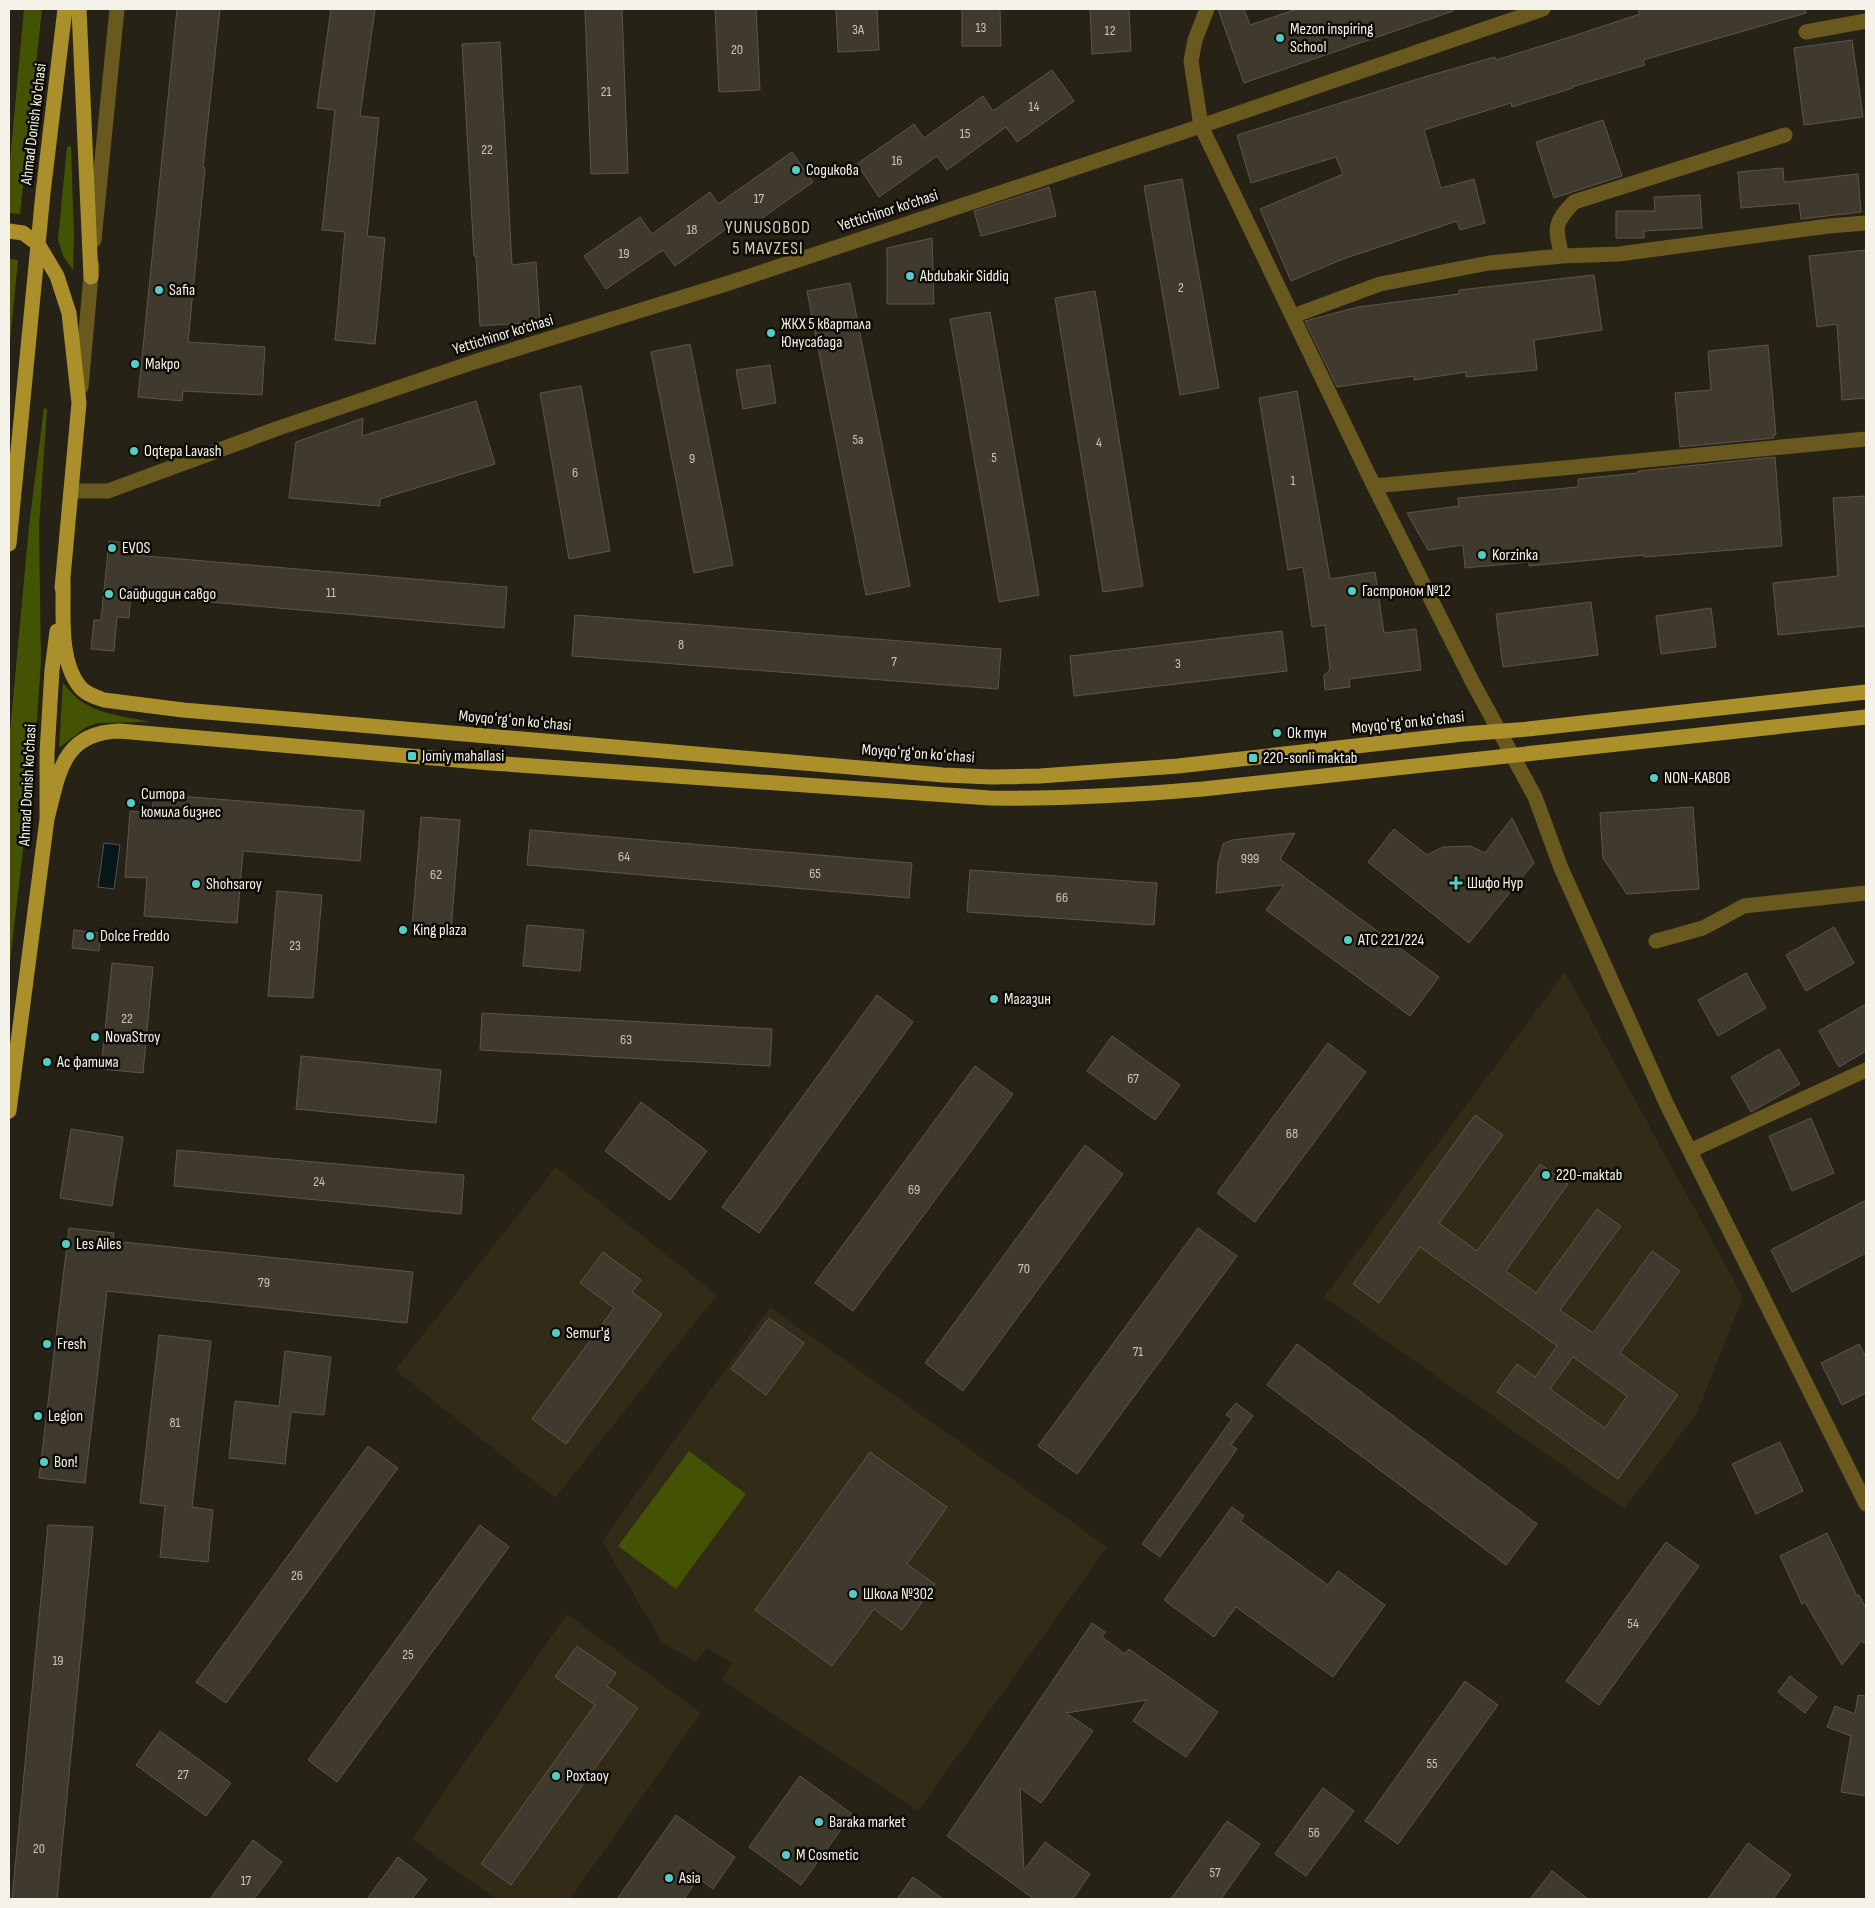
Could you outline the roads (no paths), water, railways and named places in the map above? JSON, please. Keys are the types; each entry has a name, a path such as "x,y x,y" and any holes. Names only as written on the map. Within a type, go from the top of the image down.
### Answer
{"main road":[{"name":"Ahmad Donish ko'chasi","path":"9,544 38,244 65,9"},
{"path":"79,9 91,277"},
{"path":"9,231 23,233 38,244 57,276 69,313 79,403 63,580"},
{"name":"Ahmad Donish ko'chasi","path":"9,1111 47,819 47,753 52,670 63,580"},
{"name":"Moyqoʻrgʻon koʻchasi","path":"63,580 65,651 68,663 80,687 91,696 104,700 183,710 934,774 992,777 1040,776 1178,766 1866,692"},
{"path":"47,819 58,774 69,753 90,736 104,732 119,731 490,763 998,798 1042,799 1203,789 1866,717"}],"street":[{"path":"79,403 117,9"},
{"path":"1207,9 1195,40 1191,61 1201,126 1374,486 1472,681 1535,798 1566,877 1667,1105 1866,1504"},
{"name":"Yettichinor ko‘chasi","path":"71,491 108,491 276,429 474,362 729,282 1201,126 1543,9"},
{"path":"1806,32 1866,21"},
{"path":"1562,256 1556,229 1564,213 1574,202 1784,135"},
{"path":"1293,316 1380,284 1489,263 1562,256 1619,254 1829,226 1866,223"},
{"path":"1374,486 1866,439"},
{"path":"1656,941 1703,928 1744,906 1866,893"},
{"path":"1690,1151 1866,1070"}],"place":[{"name":"Mezon inspiring School","path":"1280,38"},
{"name":"Содикова","path":"796,170"},
{"name":"Abdubakir Siddiq","path":"910,276"},
{"name":"Safia","path":"159,290"},
{"name":"ЖКХ 5 квартала Юнусабада","path":"771,333"},
{"name":"Макро","path":"135,364"},
{"name":"Oqtepa Lavash","path":"134,451"},
{"name":"EVOS","path":"112,548"},
{"name":"Korzinka","path":"1482,555"},
{"name":"Гастроном №12","path":"1352,591"},
{"name":"Сайфиддин савдо","path":"109,594"},
{"name":"Ок тун","path":"1277,733"},
{"name":"Jomiy mahallasi","path":"412,756"},
{"name":"220-sonli maktab","path":"1253,758"},
{"name":"NON-KABOB","path":"1654,778"},
{"name":"Ситора комила бизнес","path":"131,803"},
{"name":"Шифо Нур","path":"1456,883"},
{"name":"Shohsaroy","path":"196,884"},
{"name":"King plaza","path":"403,930"},
{"name":"Dolce Freddo","path":"90,936"},
{"name":"АТС 221/224","path":"1348,940"},
{"name":"Магазин","path":"994,999"},
{"name":"NovaStroy","path":"95,1037"},
{"name":"Ас фатима","path":"47,1062"},
{"name":"220-maktab","path":"1546,1175"},
{"name":"Les Ailes","path":"66,1244"},
{"name":"Semur'g","path":"556,1333"},
{"name":"Fresh","path":"47,1344"},
{"name":"Legion","path":"38,1416"},
{"name":"Bon!","path":"44,1462"},
{"name":"Школа №302","path":"853,1594"},
{"name":"Poxtaoy","path":"556,1776"},
{"name":"Baraka market","path":"819,1822"},
{"name":"M Cosmetic","path":"786,1855"},
{"name":"Asia","path":"669,1878"}],"district":[{"name":"YUNUSOBOD 5 MAVZESI","path":"768,237"}]}
